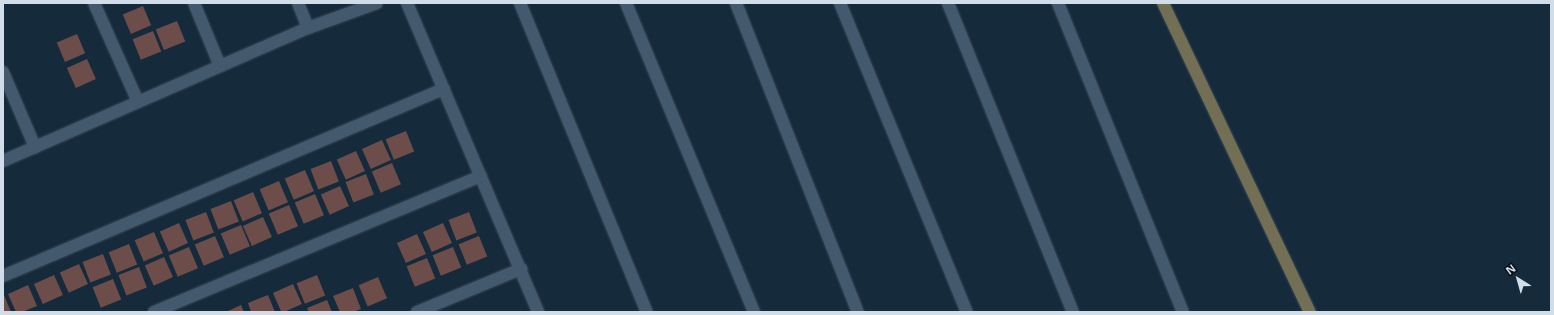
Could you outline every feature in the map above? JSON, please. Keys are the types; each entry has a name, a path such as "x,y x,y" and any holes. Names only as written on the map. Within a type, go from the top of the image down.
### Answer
{"street":[{"path":"94,3 138,102"},
{"path":"194,3 220,66"},
{"path":"298,3 308,28"},
{"path":"3,161 308,28 377,3"},
{"path":"407,3 538,312"},
{"path":"520,3 647,312"},
{"path":"626,3 754,312"},
{"path":"736,3 858,312"},
{"path":"840,3 967,312"},
{"path":"948,3 1073,312"},
{"path":"1058,3 1183,312"},
{"path":"1162,3 1310,312"},
{"path":"3,72 35,147"},
{"path":"3,276 444,89"},
{"path":"154,312 481,176"},
{"path":"417,312 521,269"}],"building":[{"path":"143,6 151,25 131,34 123,15"},
{"path":"177,21 185,41 164,50 156,30"},
{"path":"153,31 161,51 141,60 133,39"},
{"path":"77,34 85,53 65,62 57,43"},
{"path":"87,59 96,79 76,88 67,68"},
{"path":"406,131 414,151 394,160 386,139"},
{"path":"382,140 391,160 371,169 362,149"},
{"path":"356,151 365,171 346,180 337,160"},
{"path":"331,161 339,182 318,189 310,169"},
{"path":"392,163 401,184 381,193 372,172"},
{"path":"305,170 314,191 294,200 285,179"},
{"path":"366,174 374,195 353,202 345,182"},
{"path":"279,181 288,202 269,210 260,189"},
{"path":"340,186 349,206 330,215 321,195"},
{"path":"253,192 262,213 243,221 234,200"},
{"path":"315,194 324,215 304,224 295,203"},
{"path":"231,201 239,222 218,229 210,209"},
{"path":"289,205 298,226 278,235 269,214"},
{"path":"206,212 214,233 193,240 185,220"},
{"path":"469,212 477,233 456,240 448,220"},
{"path":"263,217 272,237 252,246 243,226"},
{"path":"179,223 188,243 169,252 160,232"},
{"path":"443,223 452,243 432,252 423,232"},
{"path":"241,225 250,246 230,255 221,234"},
{"path":"154,232 163,253 144,261 135,240"},
{"path":"417,234 426,254 406,263 397,243"},
{"path":"215,236 224,257 204,266 195,245"},
{"path":"479,236 487,256 467,265 459,244"},
{"path":"129,244 137,264 117,273 109,252"},
{"path":"189,247 198,268 178,277 169,256"},
{"path":"453,247 461,267 441,276 433,255"},
{"path":"103,254 111,275 90,282 82,262"},
{"path":"164,257 173,277 154,286 145,266"},
{"path":"427,258 435,278 415,287 407,266"},
{"path":"79,264 88,284 69,293 60,273"},
{"path":"139,267 147,288 126,295 118,275"},
{"path":"54,275 63,295 43,304 34,284"},
{"path":"317,275 325,295 305,304 297,283"},
{"path":"378,277 387,298 368,306 359,285"},
{"path":"113,279 121,299 101,308 93,287"},
{"path":"293,284 302,304 281,312 273,293"},
{"path":"28,285 37,306 22,312 16,312 8,294"},
{"path":"353,288 361,309 353,312 340,312 333,296"},
{"path":"4,295 11,312 3,312"},
{"path":"268,295 275,312 251,312 248,303"},
{"path":"327,300 332,312 309,312 307,308"},
{"path":"241,305 244,312 226,312"}]}
